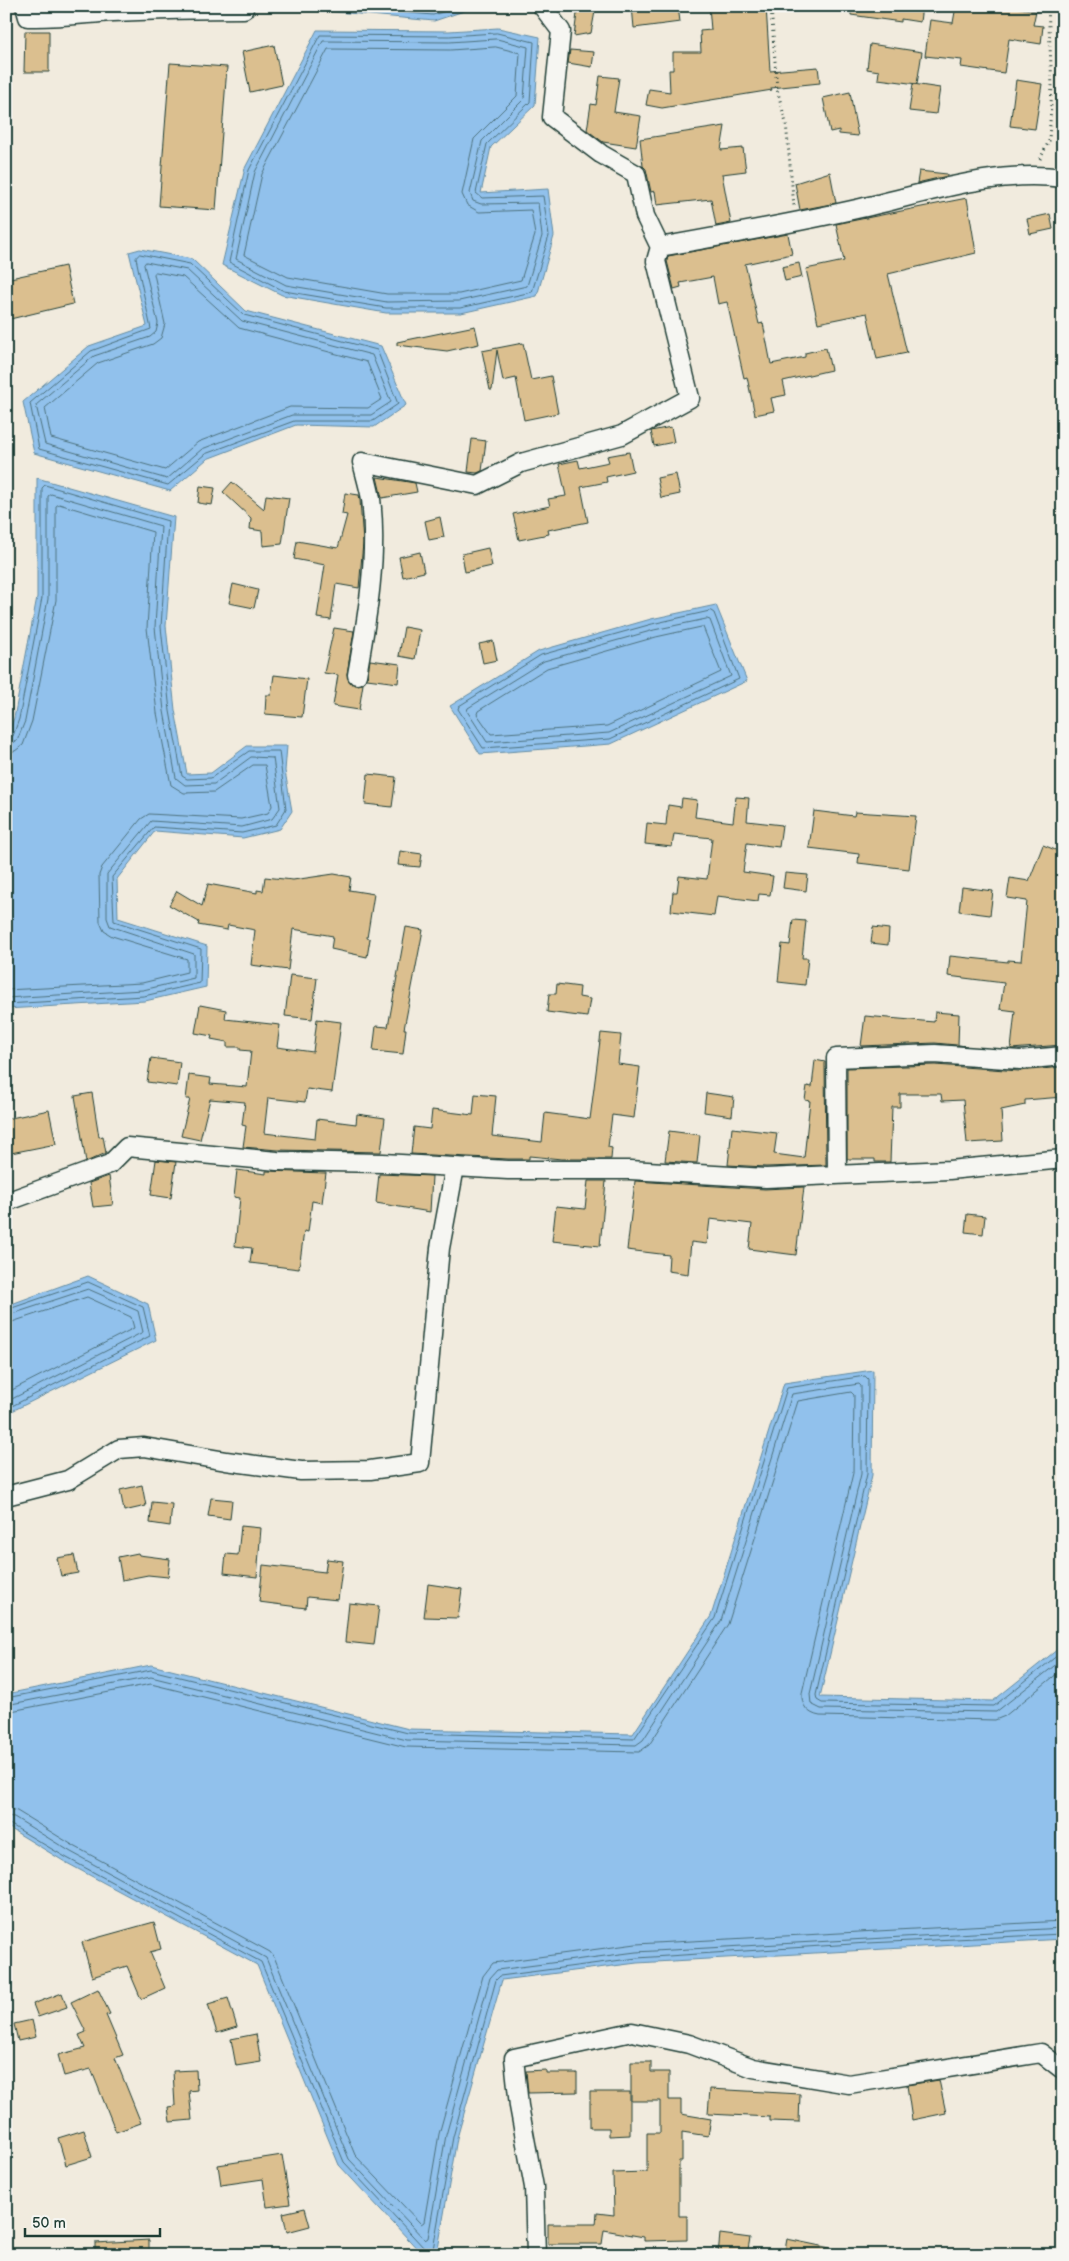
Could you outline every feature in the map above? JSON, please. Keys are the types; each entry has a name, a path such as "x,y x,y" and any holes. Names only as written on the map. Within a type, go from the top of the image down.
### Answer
{"street":[{"path":"25,6 28,17 63,18 84,14 157,10 244,9"},
{"path":"357,675 366,625 373,542 371,498 362,462 477,485 521,463 622,435 690,398 656,261 660,247 645,216 636,174 601,154 552,117 561,31 542,6"},
{"path":"660,247 798,222 907,198 956,184 1034,174 1063,178"},
{"path":"837,1174 836,1058 935,1054 1020,1060 1063,1056"},
{"path":"6,1202 110,1164 127,1147 277,1161 508,1170 630,1170 766,1178 949,1170 1063,1159"},
{"path":"6,1496 68,1480 119,1449 128,1448 144,1447 301,1471 370,1470 420,1463 440,1248 455,1168"},
{"path":"536,2255 534,2187 519,2106 514,2058 632,2032 689,2044 753,2068 849,2084 1041,2053 1063,2070"}],"path":[{"path":"771,6 777,89 786,123 792,200 798,222"},
{"path":"1034,174 1048,141 1052,86 1048,6"}],"water":[{"path":"317,6 479,6 434,21 327,11"},
{"path":"498,28 540,37 535,105 491,147 481,193 548,189 554,236 537,296 461,313 386,313 282,295 222,265 245,168 317,30 449,31"},
{"path":"140,249 192,259 246,311 381,346 406,405 374,427 296,425 207,459 170,491 34,453 23,402 89,346 147,326 129,252"},
{"path":"37,478 174,517 166,626 175,710 187,774 211,773 247,746 287,746 285,771 292,811 280,829 243,838 155,831 117,879 118,918 207,946 206,987 145,1001 6,1009 6,740 14,718 37,597"},
{"path":"716,605 747,681 611,744 480,754 450,706 539,651 651,619"},
{"path":"88,1276 148,1304 156,1340 6,1414 6,1306"},
{"path":"873,1370 872,1475 820,1697 993,1701 1063,1645 1063,1939 637,1963 502,1980 457,2138 437,2255 423,2255 339,2165 257,1965 65,1862 6,1826 6,1694 151,1665 409,1729 633,1734 711,1616 784,1383"}],"building":[{"path":"578,6 596,6 591,33 574,36"},
{"path":"632,6 678,6 680,22 634,28"},
{"path":"709,6 766,6 770,71 818,67 820,83 771,88 772,90 662,108 646,105 649,89 670,92 669,70 673,70 673,52 701,52 700,31 711,30"},
{"path":"851,6 922,6 920,22 901,19 901,22 851,15"},
{"path":"956,6 1009,6 1036,11 1033,25 1043,26 1041,44 1009,39 1004,73 961,67 962,60 925,56 930,20 953,23"},
{"path":"25,31 49,31 49,72 24,72"},
{"path":"870,44 922,52 917,84 878,79 879,71 867,69"},
{"path":"274,45 282,85 250,92 242,52"},
{"path":"570,50 594,52 592,67 568,63"},
{"path":"170,63 227,67 216,210 159,206"},
{"path":"600,76 619,78 614,112 641,116 636,147 603,142 587,130 591,104 596,105"},
{"path":"1016,80 1042,84 1035,129 1010,126"},
{"path":"913,84 940,88 936,114 909,111"},
{"path":"850,92 858,136 839,134 839,130 830,132 823,98"},
{"path":"725,126 721,150 743,148 746,171 722,174 731,223 716,226 711,199 657,205 655,191 651,192 646,169 643,166 640,139"},
{"path":"919,171 947,174 947,176 917,183"},
{"path":"830,172 836,203 800,210 795,183"},
{"path":"967,198 976,253 888,274 907,353 877,359 867,313 818,323 806,269 844,261 836,224"},
{"path":"1050,214 1053,229 1030,234 1027,219"},
{"path":"788,234 792,254 745,264 759,324 763,323 771,364 805,357 805,353 826,348 831,370 783,381 786,395 771,398 774,411 755,415 747,377 744,378 727,302 718,304 713,277 680,283 681,287 674,289 667,261 668,256"},
{"path":"799,263 802,277 785,281 782,267"},
{"path":"65,266 73,304 6,320 6,279"},
{"path":"475,326 479,344 447,351 397,345 397,342"},
{"path":"523,343 531,380 551,376 558,413 524,420 516,378 503,381 497,350 492,390 490,390 482,351"},
{"path":"671,427 674,442 654,446 651,431"},
{"path":"472,439 486,441 482,471 477,473 468,472"},
{"path":"629,452 633,471 606,477 607,482 581,487 588,522 548,530 549,534 519,540 513,514 550,506 548,499 566,496 559,464 578,460 580,468 609,462 607,456"},
{"path":"676,474 680,494 661,498 657,478"},
{"path":"377,477 415,483 417,492 382,498"},
{"path":"232,482 264,509 266,495 289,498 282,544 263,546 262,531 250,529 251,518 223,492"},
{"path":"200,486 215,488 212,505 198,503"},
{"path":"345,493 359,495 360,500 363,543 359,588 336,584 331,620 317,618 325,565 294,559 297,541 338,548 347,515 342,514"},
{"path":"440,517 444,537 429,540 425,521"},
{"path":"488,548 492,566 465,572 462,554"},
{"path":"420,552 424,572 403,577 399,557"},
{"path":"233,584 258,590 254,608 229,603"},
{"path":"404,627 420,630 415,659 399,656"},
{"path":"334,628 354,631 347,674 351,683 356,685 363,684 359,710 333,706 338,675 324,673"},
{"path":"493,641 497,660 483,663 479,644"},
{"path":"370,660 400,664 398,683 367,679"},
{"path":"274,675 307,679 302,717 265,714 266,695 271,695"},
{"path":"368,774 396,777 392,807 365,804"},
{"path":"736,797 749,798 747,821 782,825 779,847 747,843 743,872 773,876 770,895 759,894 758,901 717,896 714,916 671,911 673,892 677,892 679,876 707,879 712,838 674,834 672,847 645,844 647,823 666,825 668,805 681,807 682,798 697,800 695,817 733,822"},
{"path":"814,811 854,816 855,812 916,816 909,869 858,863 859,854 809,848"},
{"path":"1043,845 1063,853 1062,1045 1011,1049 1015,1011 1000,1009 1004,983 948,976 950,956 1008,962 1008,960 1021,961 1027,901 1007,898 1010,878 1029,881"},
{"path":"400,851 422,854 420,867 398,865"},
{"path":"785,873 808,875 806,891 783,888"},
{"path":"334,874 351,877 349,890 374,894 367,938 370,939 367,957 331,949 333,936 293,929 288,970 251,965 255,930 228,925 227,930 198,925 199,922 169,905 177,891 202,906 208,884 257,893 257,890 263,891 265,877 293,880"},
{"path":"962,887 993,891 990,915 959,911"},
{"path":"793,920 806,921 802,958 808,958 805,985 778,982 782,944 790,945"},
{"path":"406,927 423,930 404,1029 406,1029 403,1054 373,1051 376,1026 388,1027"},
{"path":"873,927 889,929 888,945 871,943"},
{"path":"290,975 317,978 312,1019 285,1016"},
{"path":"557,984 580,987 579,997 590,999 587,1017 547,1012 549,994 556,994"},
{"path":"200,1005 226,1010 225,1019 280,1025 277,1047 313,1052 317,1019 341,1022 332,1092 307,1089 305,1102 268,1098 264,1133 315,1139 317,1119 356,1124 357,1114 385,1118 381,1152 278,1150 243,1147 246,1126 242,1125 245,1102 210,1099 200,1140 181,1136 190,1099 186,1099 189,1075 211,1078 210,1084 247,1087 251,1051 240,1050 240,1047 227,1047 227,1042 211,1039 212,1036 195,1033"},
{"path":"935,1012 959,1014 958,1045 967,1046 935,1043 861,1046 865,1016 934,1022"},
{"path":"601,1033 621,1035 618,1064 640,1067 634,1118 612,1115 608,1147 612,1148 611,1159 562,1159 529,1156 529,1159 508,1159 411,1154 414,1127 430,1129 432,1110 473,1115 475,1094 496,1096 492,1136 542,1142 545,1113 590,1119"},
{"path":"151,1058 180,1062 177,1086 147,1082"},
{"path":"815,1060 825,1062 826,1165 766,1167 728,1165 732,1128 777,1133 774,1154 804,1158 810,1101 805,1100 807,1086 812,1087"},
{"path":"935,1065 1019,1071 1063,1067 1063,1097 1025,1100 1025,1105 1001,1110 1003,1141 967,1143 963,1100 942,1101 941,1094 900,1094 900,1107 892,1107 890,1162 875,1162 875,1159 847,1159 847,1068"},
{"path":"92,1093 99,1137 103,1136 106,1153 86,1162 75,1096"},
{"path":"706,1093 734,1097 732,1116 704,1112"},
{"path":"49,1110 56,1144 6,1154 6,1119"},
{"path":"669,1131 700,1135 697,1163 665,1161"},
{"path":"156,1160 176,1162 171,1198 151,1195"},
{"path":"237,1170 266,1174 266,1171 326,1173 322,1203 312,1201 308,1232 304,1231 299,1269 250,1263 252,1248 235,1246 240,1198 234,1197"},
{"path":"379,1174 432,1176 430,1212 376,1203"},
{"path":"109,1176 113,1205 93,1207 89,1183"},
{"path":"588,1181 606,1181 600,1246 552,1241 556,1206 585,1209"},
{"path":"635,1181 765,1189 804,1187 796,1255 749,1249 752,1224 710,1219 707,1244 691,1242 688,1274 668,1271 669,1255 627,1250"},
{"path":"967,1214 985,1216 983,1234 965,1232"},
{"path":"142,1485 146,1506 124,1511 120,1490"},
{"path":"211,1498 232,1500 230,1519 208,1516"},
{"path":"152,1502 172,1504 170,1526 150,1523"},
{"path":"241,1526 261,1528 257,1577 224,1573 226,1554 238,1555"},
{"path":"138,1553 139,1555 170,1559 168,1577 148,1575 122,1580 118,1557"},
{"path":"74,1555 78,1573 61,1576 57,1558"},
{"path":"327,1559 343,1561 338,1600 307,1597 306,1608 259,1602 263,1565 325,1572"},
{"path":"428,1584 462,1589 458,1618 424,1617"},
{"path":"349,1603 379,1606 374,1645 345,1642"},
{"path":"154,1922 161,1949 150,1952 165,1988 141,1999 127,1966 92,1977 82,1942"},
{"path":"98,1989 110,2014 106,2015 123,2055 115,2058 141,2123 116,2132 91,2069 64,2076 58,2055 85,2048 79,2035 86,2032 71,2002"},
{"path":"62,1993 67,2007 38,2017 33,2004"},
{"path":"228,1998 237,2027 217,2033 208,2004"},
{"path":"32,2020 36,2037 18,2041 14,2024"},
{"path":"256,2034 261,2062 236,2066 231,2039"},
{"path":"631,2062 651,2062 651,2072 669,2072 669,2100 681,2100 681,2114 711,2119 708,2136 682,2132 682,2161 679,2161 679,2216 687,2216 687,2240 644,2241 644,2237 604,2230 602,2244 548,2244 548,2224 596,2224 597,2213 614,2215 613,2173 647,2172 647,2133 660,2133 660,2101 631,2101"},
{"path":"196,2070 197,2090 189,2091 192,2120 170,2122 168,2107 175,2106 173,2071"},
{"path":"546,2070 546,2073 577,2073 577,2092 528,2093 526,2071"},
{"path":"939,2080 946,2113 912,2120 907,2085"},
{"path":"710,2089 800,2094 799,2122 770,2121 770,2117 708,2114"},
{"path":"590,2092 630,2092 630,2135 609,2136 609,2128 590,2128"},
{"path":"84,2130 92,2157 66,2165 58,2138"},
{"path":"282,2155 290,2204 267,2207 263,2179 221,2185 218,2165"},
{"path":"305,2208 310,2226 287,2232 283,2213"},
{"path":"720,2234 750,2238 747,2255 718,2255"},
{"path":"787,2239 830,2248 830,2255 784,2255"},
{"path":"149,2240 149,2255 95,2255 95,2243"}]}
